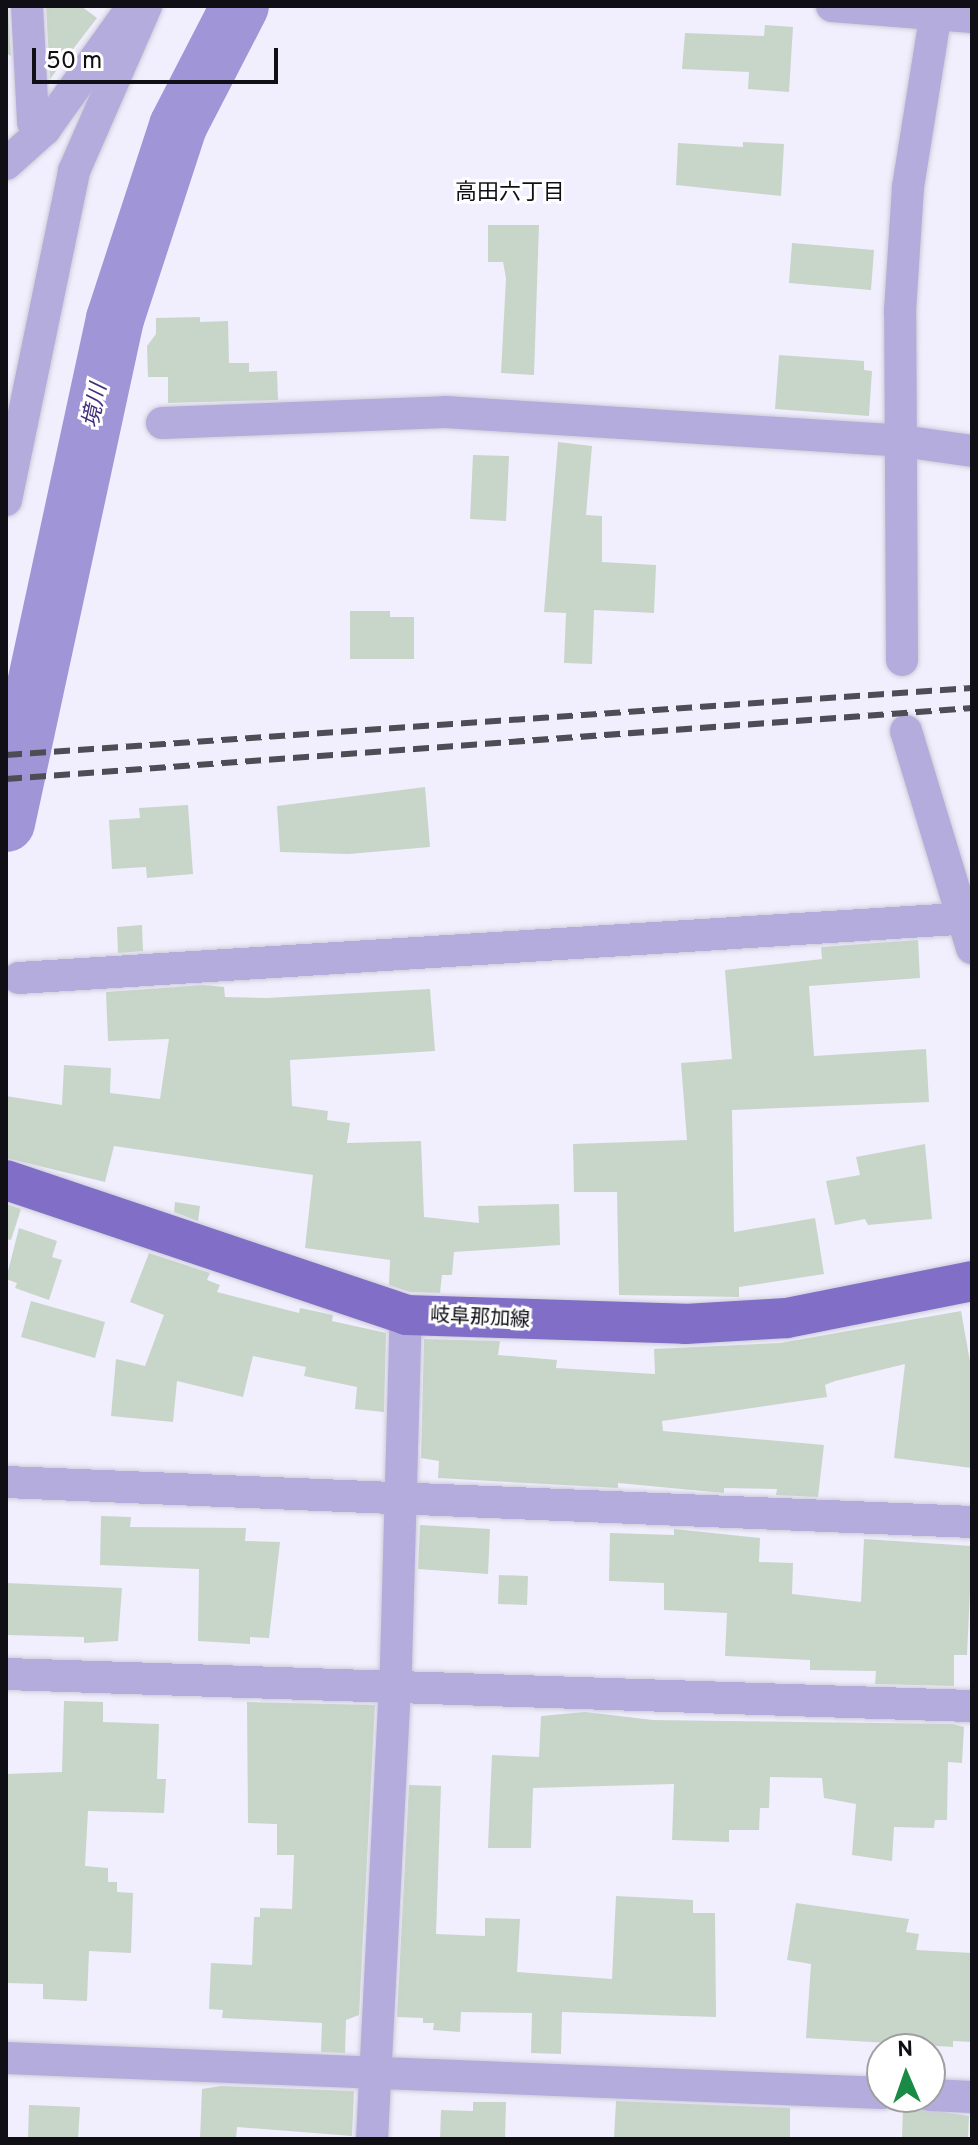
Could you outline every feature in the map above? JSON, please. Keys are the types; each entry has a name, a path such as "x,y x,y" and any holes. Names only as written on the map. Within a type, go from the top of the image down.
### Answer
{"main road":[{"name":"岐阜那加線","path":"6,1180 406,1315 685,1324 787,1318 972,1281"}],"street":[{"path":"27,6 33,122 45,129"},
{"path":"9,164 45,129 136,6"},
{"path":"6,500 74,171 146,6"},
{"path":"832,6 972,17"},
{"path":"902,660 900,311 908,187 936,12"},
{"path":"162,423 445,412 902,441 972,451"},
{"path":"19,978 969,928 906,731"},
{"path":"372,2139 401,1499 406,1315"},
{"path":"6,1482 972,1522"},
{"path":"6,1674 972,1706"},
{"path":"6,2058 866,2092"},
{"path":"946,2096 972,2097"}],"building":[{"path":"46,6 81,6 97,18 50,79"},
{"path":"8,7 11,56 6,53"},
{"path":"765,25 793,27 789,92 748,89 749,72 682,69 685,33 764,36"},
{"path":"743,142 784,144 781,196 676,185 678,143 743,147"},
{"path":"488,225 539,225 534,375 501,373 506,278 503,262 488,262"},
{"path":"792,243 874,250 871,290 789,283"},
{"path":"200,317 200,322 228,321 229,363 249,363 249,372 277,371 278,400 168,403 168,377 148,377 147,346 156,334 156,318"},
{"path":"779,355 864,361 864,370 872,371 869,416 775,409"},
{"path":"558,442 592,446 586,515 602,516 602,562 656,565 654,613 594,610 592,664 564,663 566,613 544,612"},
{"path":"473,455 509,456 506,521 470,519"},
{"path":"350,611 390,611 390,617 414,617 414,659 350,659"},
{"path":"425,787 430,847 348,854 280,852 277,806"},
{"path":"188,805 193,874 147,878 146,867 112,869 109,820 140,818 139,808"},
{"path":"142,925 143,951 118,953 117,927"},
{"path":"918,940 920,978 809,986 814,1056 926,1049 929,1102 732,1110 734,1232 815,1218 824,1274 739,1287 739,1297 619,1295 617,1192 574,1192 573,1144 687,1140 681,1063 732,1059 725,970 822,959 821,947"},
{"path":"204,985 224,987 225,997 267,998 430,989 435,1051 290,1060 292,1106 328,1111 327,1120 350,1123 347,1143 421,1141 424,1217 479,1223 478,1206 559,1204 560,1245 454,1252 452,1275 442,1275 440,1293 410,1292 389,1285 390,1260 305,1248 313,1175 114,1146 105,1182 6,1158 6,1096 62,1105 64,1065 111,1068 110,1093 160,1099 169,1039 108,1041 106,992"},
{"path":"925,1144 932,1219 868,1225 865,1219 835,1225 826,1181 860,1175 856,1157"},
{"path":"175,1202 200,1206 198,1221 174,1212"},
{"path":"6,1204 21,1209 11,1240 6,1239"},
{"path":"19,1228 57,1241 52,1257 62,1260 49,1300 15,1288 17,1283 6,1279"},
{"path":"149,1253 210,1273 207,1280 220,1285 217,1292 299,1313 300,1308 333,1315 332,1321 386,1333 384,1412 355,1409 357,1387 304,1376 306,1367 253,1356 243,1397 177,1381 173,1422 111,1416 116,1359 145,1366 164,1315 130,1302"},
{"path":"31,1301 105,1322 95,1358 21,1337"},
{"path":"961,1311 972,1373 972,1468 894,1458 905,1364 825,1385 827,1397 662,1421 663,1431 824,1445 818,1497 776,1495 777,1489 724,1488 724,1493 618,1483 618,1488 438,1478 439,1461 421,1458 424,1339 500,1341 498,1355 557,1360 556,1368 655,1374 654,1349 780,1343"},
{"path":"101,1516 131,1517 130,1527 246,1528 245,1541 280,1542 269,1638 250,1637 250,1644 198,1641 199,1569 100,1565"},
{"path":"420,1525 490,1529 488,1574 418,1569"},
{"path":"674,1529 760,1538 759,1562 793,1563 792,1594 861,1602 864,1539 972,1546 967,1655 954,1655 954,1686 875,1684 876,1671 810,1670 810,1660 725,1656 727,1613 664,1610 664,1583 609,1581 610,1533 674,1535"},
{"path":"499,1575 528,1576 527,1605 498,1604"},
{"path":"6,1583 122,1588 118,1641 84,1643 84,1637 6,1635"},
{"path":"64,1701 103,1702 103,1722 159,1724 157,1779 166,1779 164,1813 88,1811 85,1866 108,1868 108,1882 117,1882 117,1892 133,1893 131,1953 89,1951 87,2001 43,1999 43,1984 6,1983 6,1774 62,1772"},
{"path":"247,1702 375,1705 359,2015 346,2020 345,2053 321,2052 322,2023 222,2018 223,2010 209,2009 211,1963 252,1965 254,1917 260,1917 260,1908 292,1909 294,1855 277,1855 277,1824 248,1823"},
{"path":"585,1712 653,1720 953,1724 964,1727 962,1763 948,1762 947,1820 935,1820 934,1828 894,1827 892,1861 852,1855 856,1804 824,1798 822,1778 770,1777 769,1808 760,1808 759,1830 729,1830 729,1842 672,1840 674,1784 533,1788 531,1848 488,1848 492,1755 539,1757 541,1716"},
{"path":"409,1785 441,1786 436,1934 485,1936 485,1918 520,1919 517,1972 612,1979 616,1896 693,1900 693,1913 715,1913 716,2017 562,2012 561,2054 531,2053 532,2013 461,2012 460,2032 433,2030 434,2023 423,2023 423,2018 397,2017"},
{"path":"796,1903 909,1919 906,1932 919,1934 916,1950 972,1953 972,2042 953,2041 953,2047 946,2047 946,2033 866,2033 866,2042 806,2038 811,1964 787,1960"},
{"path":"221,2086 354,2091 352,2136 237,2127 236,2139 200,2139 202,2089"},
{"path":"616,2101 790,2108 790,2139 614,2139"},
{"path":"473,2102 506,2102 505,2139 440,2139 441,2110 473,2111"},
{"path":"29,2105 80,2107 78,2139 28,2139"},
{"path":"903,2113 946,2113 969,2116 968,2139 902,2139"}],"waterway":[{"name":"境川","path":"6,823 115,319 178,126 240,6"}],"railway":[{"path":"6,755 972,688"},
{"path":"6,779 972,708"}],"district":[{"name":"高田六丁目","path":"510,194"}]}
